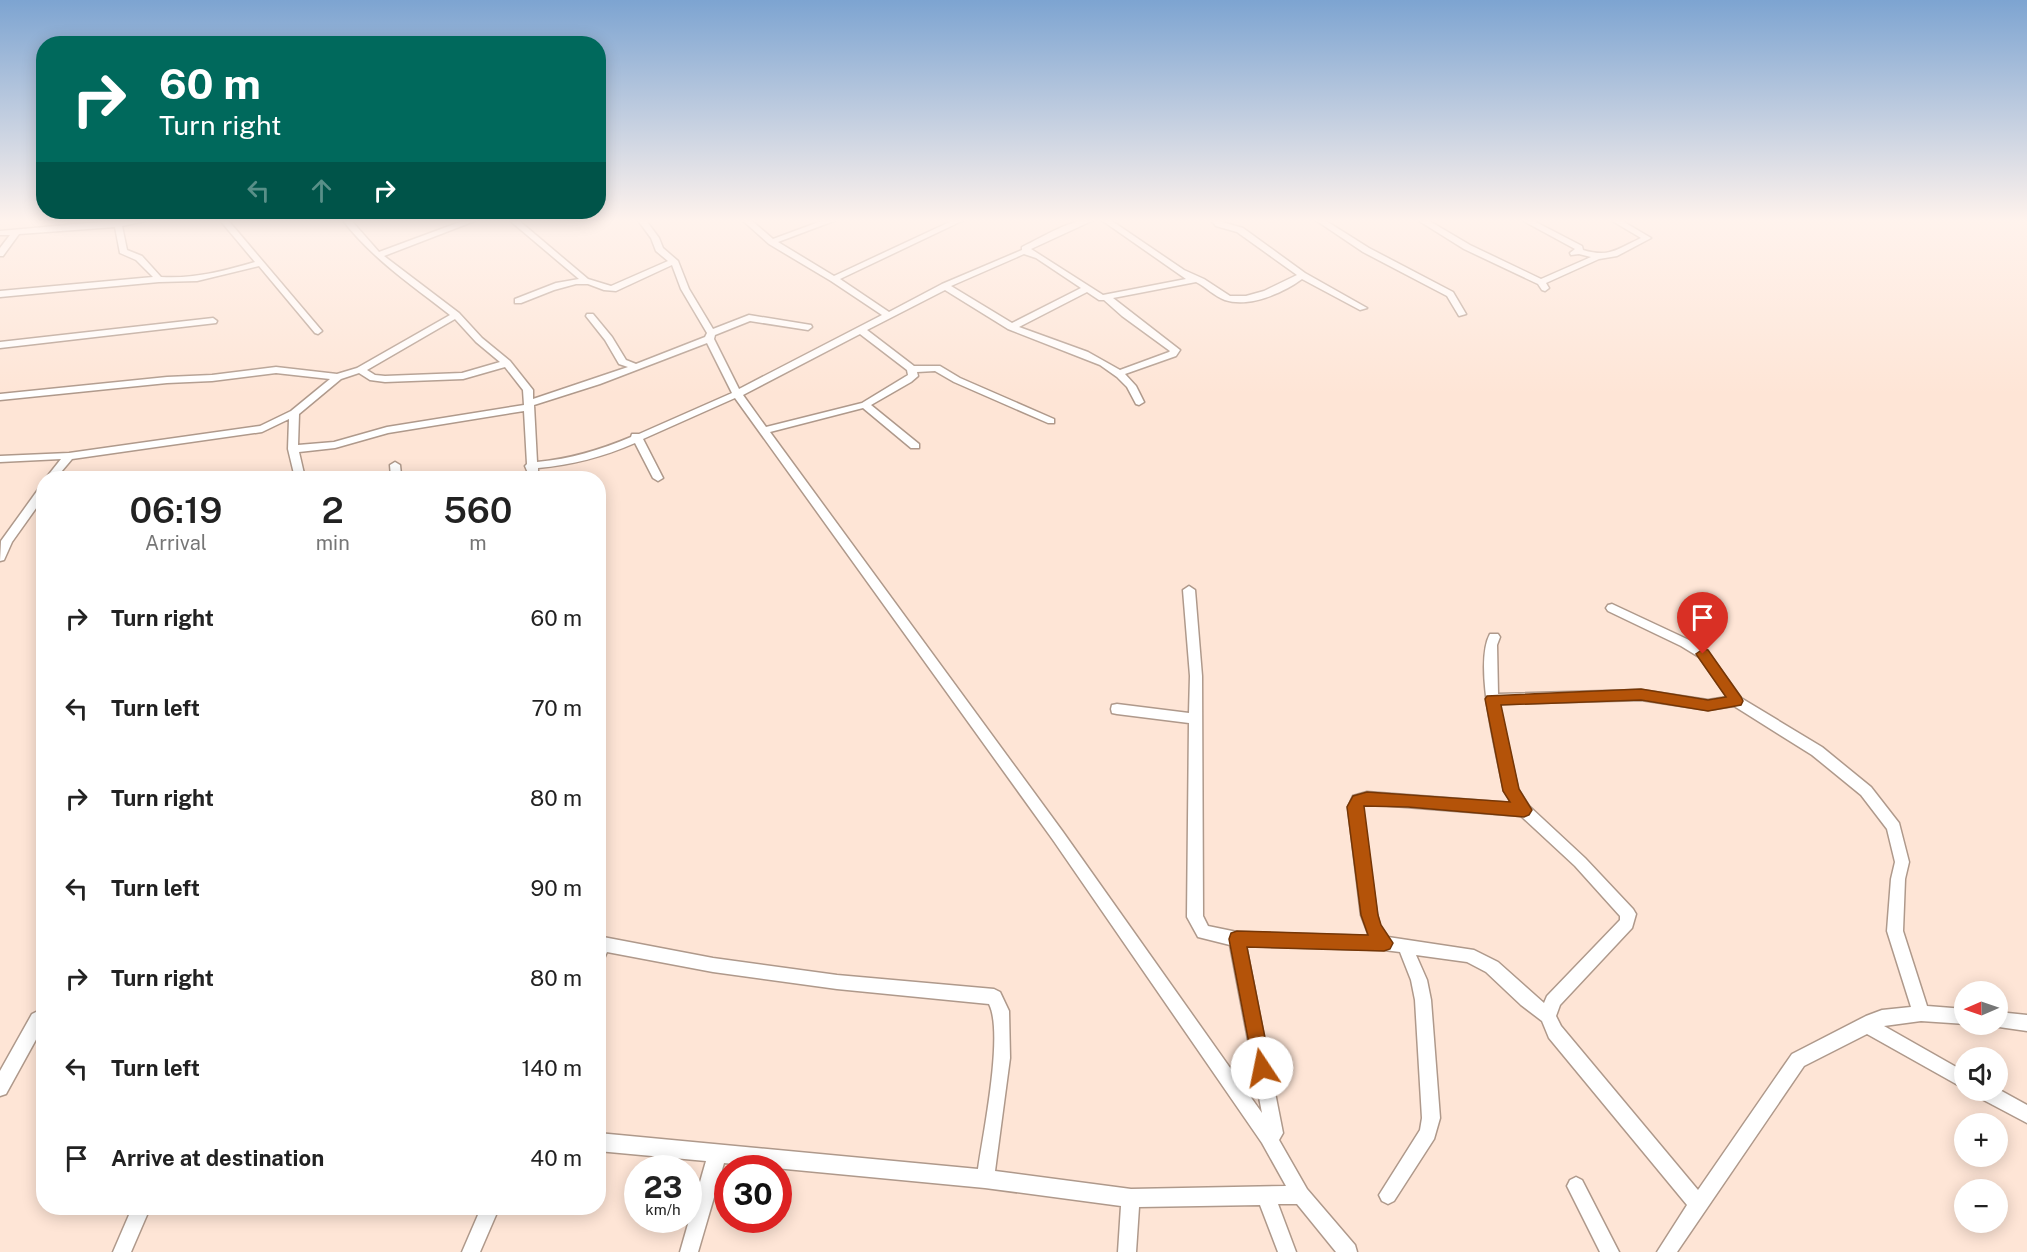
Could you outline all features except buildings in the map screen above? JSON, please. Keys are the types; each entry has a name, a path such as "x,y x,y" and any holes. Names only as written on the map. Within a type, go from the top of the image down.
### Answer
{"street":[{"path":"0,294 159,279 174,281 200,277"},
{"path":"272,277 318,331"},
{"path":"407,277 456,315 479,340 507,363 528,390 532,471"},
{"path":"582,277 607,290 639,277"},
{"path":"680,277 737,394 766,430 1058,836 1268,1137 1300,1195 1348,1252"},
{"path":"831,277 889,316"},
{"path":"539,471 596,455 737,394 964,277"},
{"path":"1068,277 1102,298 1193,279 1201,280 1224,296 1237,299 1273,290 1294,282 1299,277"},
{"path":"1308,277 1363,308"},
{"path":"1418,277 1450,294 1462,314"},
{"path":"1527,277 1543,285 1558,277"},
{"path":"518,301 565,284 585,280"},
{"path":"945,286 1011,327 1047,342 1070,347 1104,363 1127,381 1138,402"},
{"path":"1011,327 1086,289"},
{"path":"1107,298 1125,315 1175,350 1173,354 1118,374"},
{"path":"0,459 69,456 262,429 294,413 338,378 360,370 456,315"},
{"path":"590,316 609,339 622,362 634,366"},
{"path":"292,449 335,445 387,430 529,406 595,383 748,318 808,327"},
{"path":"0,345 213,321"},
{"path":"861,330 912,369 937,368 957,380 1051,421"},
{"path":"360,370 373,378 385,379 463,376 507,363"},
{"path":"766,430 865,405 908,381 913,376 912,369"},
{"path":"0,398 276,370 338,378"},
{"path":"865,405 915,446"},
{"path":"294,413 292,449 298,471"},
{"path":"636,436 658,478"},
{"path":"57,471 69,456"},
{"path":"395,465 396,471"},
{"path":"0,557 7,541 36,500"},
{"path":"1189,590 1196,676 1195,917 1203,932 1237,939 1384,943 1469,955 1492,967 1548,1016 1556,1032 1699,1205"},
{"path":"1612,608 1703,654 1736,701 1817,751 1866,790 1894,827 1902,862 1898,879 1895,930 1921,1013"},
{"path":"1494,637 1491,645 1492,699 1511,791 1524,810 1580,862 1628,914 1627,923 1553,1001 1548,1016"},
{"path":"1492,699 1641,694 1708,705 1736,701"},
{"path":"1117,709 1196,719"},
{"path":"1384,943 1373,929 1370,915 1355,807 1358,800 1367,798 1408,800 1524,810"},
{"path":"1237,939 1274,1133 1268,1137"},
{"path":"606,945 713,965 994,997 1001,1011 1002,1058 985,1179"},
{"path":"1388,1195 1428,1133 1431,1118 1423,1000 1419,980 1405,947"},
{"path":"1666,1252 1798,1060 1882,1018 1921,1013 1954,1016"},
{"path":"2008,1021 2027,1023"},
{"path":"0,1088 36,1023"},
{"path":"1866,1024 1954,1076"},
{"path":"2003,1101 2027,1114"},
{"path":"606,1143 717,1155"},
{"path":"792,1160 985,1179 1131,1198 1300,1195"},
{"path":"689,1252 714,1165"},
{"path":"1576,1186 1610,1252"},
{"path":"1265,1195 1287,1252"},
{"path":"1127,1252 1131,1198"},
{"path":"122,1252 138,1215"},
{"path":"471,1252 487,1215"}],"route":[{"path":"1262,1068 1237,939 1384,943 1373,929 1370,915 1355,807 1358,800 1367,798 1408,800 1524,810 1511,791 1492,699 1641,694 1708,705 1736,701 1703,654"}]}
